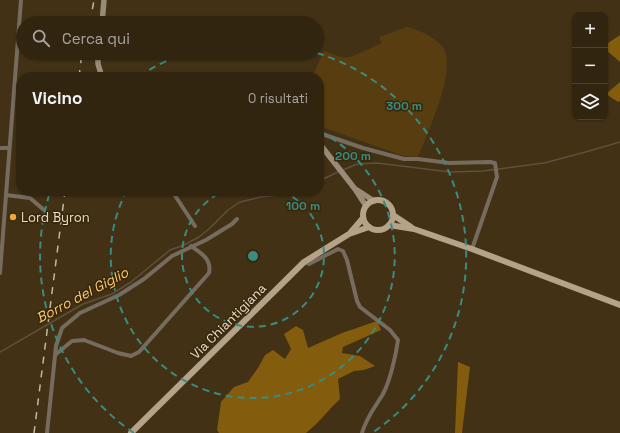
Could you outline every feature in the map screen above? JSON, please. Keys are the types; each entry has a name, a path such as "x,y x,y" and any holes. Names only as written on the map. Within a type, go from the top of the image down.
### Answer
{"main road":[{"name":"Via Chiantigiana","path":"374,201 383,201 387,203 392,210 392,215 414,229"},
{"path":"366,206 374,201"},
{"name":"Via Chiantigiana","path":"349,234 363,218 366,206"},
{"path":"389,225 392,215"},
{"path":"363,218 369,227"},
{"name":"Via Chiantigiana","path":"132,433 304,262 349,234 369,227 378,230 389,225 414,229 472,249 620,305"}],"street":[{"path":"20,16 21,0"},
{"path":"103,16 104,0"},
{"path":"0,273 16,60"},
{"path":"98,60 100,72"},
{"path":"324,135 363,148 404,158 450,163 490,162 495,164 497,177 472,249"},
{"path":"0,148 9,148"},
{"path":"324,149 346,176 366,206"},
{"path":"355,189 374,201"},
{"path":"6,195 30,198 44,210"},
{"path":"175,196 195,226"},
{"path":"47,433 56,346 62,328 80,313 119,295 172,256 206,240 232,224 237,219"},
{"path":"55,355 72,341 84,340 118,353 131,356 139,352 209,273 210,267 206,257 192,246"},
{"path":"304,262 309,264 338,249 343,251 347,260 356,301 360,307 390,330 398,340 396,355 383,394 366,420 362,433"}],"shaded area":[{"path":"407,27 435,39 442,46 446,55 447,68 445,83 435,115 417,157 404,156 324,128 324,72 314,72 320,60 324,60 324,51 344,58 353,56 382,43 379,37"},
{"path":"620,35 620,62 608,52 608,43"},
{"path":"620,82 620,101 618,102 608,95 608,92"},
{"path":"377,321 381,330 343,347 342,353 360,356 375,366 364,370 354,371 338,379 340,399 306,433 219,433 217,430 221,402 234,387 248,382 265,355 273,350 285,359 291,349 284,334 296,326 303,330 308,348 342,333"},
{"path":"458,362 470,367 462,433 455,433"}],"waterway":[{"name":"Borro del Giglio","path":"343,170 357,164 377,163 450,172 483,171 544,163 620,142"},
{"name":"Borro del Giglio","path":"324,179 340,171"},
{"name":"Borro del Giglio","path":"0,352 83,304 112,294 131,282 170,250 199,237 228,210 240,202 270,196"}],"railway":[{"path":"91,16 94,0"},
{"path":"80,72 81,60"},
{"path":"34,433 64,196"}],"place":[{"name":"Lord Byron","path":"13,217"}]}
